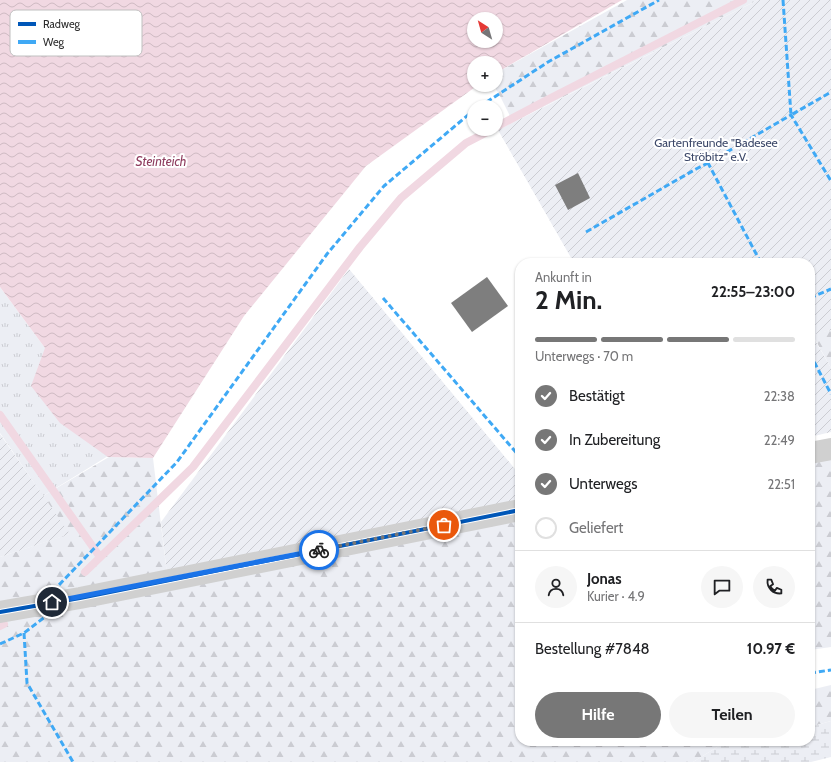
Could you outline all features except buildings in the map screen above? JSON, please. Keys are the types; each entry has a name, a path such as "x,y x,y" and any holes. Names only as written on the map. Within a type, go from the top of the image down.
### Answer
{"street":[{"path":"815,452 831,449"},
{"path":"0,612 80,598 515,511"}],"green space":[{"path":"627,0 758,0 513,122 498,92 503,92 503,69"},
{"name":"Gartenfreunde \"Badesee Ströbitz\" e.V.","path":"758,0 831,0 831,330 815,334 815,258 571,258 501,136 503,136 503,128"},
{"path":"349,269 515,469 515,501 167,575 161,522"},
{"path":"0,287 45,348 108,456 43,496 0,433"},
{"path":"831,330 831,368 815,339 815,333"},
{"name":"Gartenfreunde \"Badesee Ströbitz\" e.V.","path":"815,340 831,368 831,432 815,436"},
{"path":"0,434 70,534 0,557"},
{"path":"831,456 831,647 815,649 815,459"},
{"path":"109,457 153,458 167,575 515,501 515,746 719,746 693,762 0,762 0,557 69,534 43,496"},
{"path":"831,685 831,721 815,726 815,689"},
{"path":"831,721 831,757 811,762 693,762 719,746 815,746 815,726"}],"water":[{"name":"Steinteich","path":"0,0 622,0 503,69 503,56 467,56 467,92 468,92 366,166 244,316 153,458 108,457 60,423 31,386 45,348 0,287"}],"waterway":[{"path":"503,123 743,0"},
{"path":"85,572 193,467 360,247 401,198 466,143 480,136"},
{"path":"0,415 100,557"},
{"path":"0,626 4,624"}],"marked path":[{"path":"490,100 548,62 659,0"},
{"path":"783,0 791,115 831,92"},
{"path":"758,258 708,163 791,115 831,181"},
{"path":"40,604 177,462 327,254 384,186 467,116"},
{"path":"586,232 708,163"},
{"path":"815,296 831,289"},
{"path":"383,298 515,451"},
{"path":"815,364 831,394"},
{"path":"0,644 24,633 63,603"},
{"path":"24,633 27,683 73,762"},
{"path":"815,672 831,670"}],"cycle path":[{"path":"0,612 80,598 515,511"}],"way so far":[{"path":"319,550 444,525"}],"route":[{"path":"52,602 80,598 319,550"}]}
